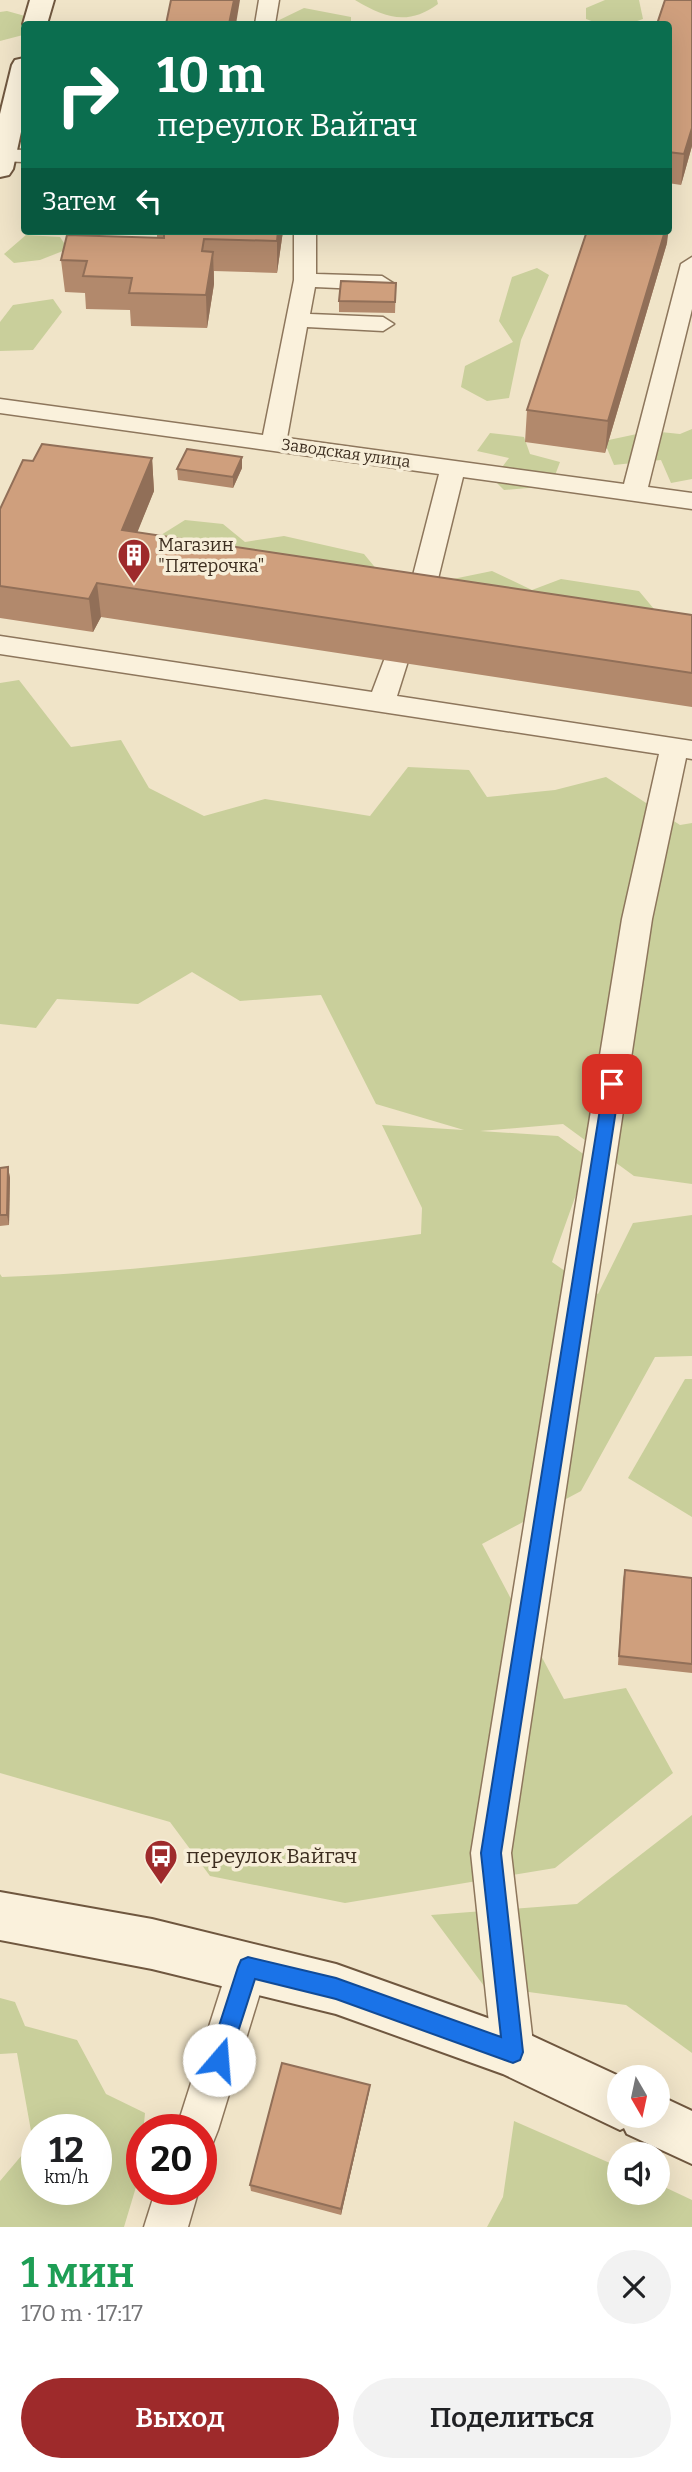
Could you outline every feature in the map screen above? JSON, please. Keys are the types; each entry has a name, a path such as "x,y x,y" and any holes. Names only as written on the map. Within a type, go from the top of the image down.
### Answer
{"street":[{"path":"36,21 41,0"},
{"path":"9,160 21,84"},
{"path":"0,1916 152,1944 336,1989 513,2052 607,2098"},
{"path":"670,2128 692,2138"}],"lane":[{"path":"266,21 269,0"},
{"path":"274,443 305,281 305,235"},
{"path":"634,492 692,264"},
{"path":"305,281 383,284"},
{"path":"298,320 383,324"},
{"name":"Заводская улица","path":"0,406 692,501"},
{"path":"411,607 424,583 453,469"},
{"path":"0,645 683,750 635,933 491,1853 513,2052"},
{"path":"382,702 395,661"},
{"path":"202,2114 248,1967"},
{"path":"166,2227 173,2205"}],"green space":[{"path":"355,0 437,0 438,4 417,15 396,17 376,11"},
{"path":"605,0 639,0 643,19 593,21 586,19 586,8"},
{"path":"304,8 351,17 351,21 277,21"},
{"path":"0,12 25,16 24,21 21,21 21,36 0,41"},
{"path":"26,235 60,237 68,249 40,260 14,263 4,254"},
{"path":"537,268 549,275 521,340 509,398 487,401 461,387 465,366 513,342 499,321 512,277"},
{"path":"53,299 62,312 33,350 0,351 0,322 13,305"},
{"path":"692,429 692,479 671,483 661,460 614,465 604,441 651,431 680,434"},
{"path":"490,433 524,437 530,454 560,462 551,486 504,490 493,479 509,458 477,451"},
{"path":"185,520 223,524 245,542 284,536 364,554 378,571 161,535"},
{"path":"492,571 532,590 561,579 639,591 659,615 448,580"},
{"path":"19,680 71,747 121,740 149,788 204,816 265,799 370,816 408,767 469,770 487,797 555,790 606,777 680,825 692,823 692,1184 634,1176 563,1124 480,1131 558,1136 589,1158 552,1262 598,1294 633,1223 692,1215 692,1356 655,1357 581,1491 482,1544 564,1699 626,1688 673,1773 555,1868 345,1903 210,1876 170,1822 0,1773 0,1274 2,1277 160,1266 421,1234 422,1208 382,1125 464,1130 376,1104 321,995 240,1001 192,972 138,1004 57,999 36,1028 0,1024 0,683"},
{"path":"685,1379 692,1379 692,1517 628,1478"},
{"path":"692,1815 692,2053 626,2005 484,1986 431,1915 577,1904"},
{"path":"0,1998 15,2002 25,2026 77,2040 106,2094 145,2113 126,2114 126,2205 131,2205 124,2227 0,2227 0,2181 21,2156 21,2205 112,2205 112,2114 28,2114 17,2053 0,2054"},
{"path":"514,2121 607,2162 607,2205 670,2205 670,2190 692,2200 692,2227 487,2227 503,2197"}],"building":[{"path":"171,0 234,0 230,21 167,21"},
{"path":"665,0 692,0 692,128 684,154 672,152 672,21 658,21"},
{"path":"67,235 164,238 164,235 278,235 277,241 204,239 202,251 213,252 206,295 129,293 132,278 83,276 87,261 61,260"},
{"path":"586,235 664,235 608,421 527,410"},
{"path":"341,281 396,283 395,302 339,301"},
{"path":"42,444 152,458 122,530 692,615 692,673 97,583 89,599 0,586 0,509 23,460 33,461"},
{"path":"187,449 242,457 233,477 177,469"},
{"path":"8,1167 7,1215 0,1215 0,1168"},
{"path":"625,1570 692,1578 692,1664 619,1656"},
{"path":"282,2063 370,2085 341,2209 250,2185"}],"place":[{"name":"Магазин \"Пятерочка\"","path":"134,585"},
{"name":"переулок Вайгач","path":"161,1886"}],"route":[{"path":"219,2060 248,1967 336,1989 513,2052 509,1994 491,1853 612,1084"}]}
